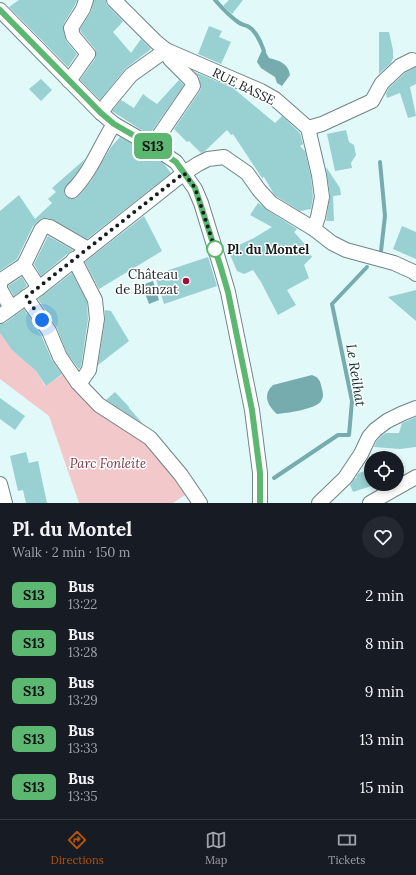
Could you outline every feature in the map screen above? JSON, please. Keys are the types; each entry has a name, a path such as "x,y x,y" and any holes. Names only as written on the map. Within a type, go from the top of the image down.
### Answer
{"street":[{"path":"69,81 88,54 73,36 71,28 83,9 86,0"},
{"name":"RUE BASSE","path":"114,0 166,50 261,91 275,99 308,128"},
{"path":"0,10 101,113 114,124 176,162 195,188 228,292 252,410 260,473 260,503"},
{"path":"101,113 132,75 166,50 170,58 191,80 193,86 152,146"},
{"path":"314,229 322,197 319,175 308,128 322,124 372,101 382,83 400,66 412,60"},
{"path":"72,191 78,186 96,158 114,124"},
{"path":"88,249 50,227 45,226 41,230 24,266 0,281 0,289 5,312 39,288 184,173 208,159 224,157 247,173 259,190 271,203 314,229 332,243 346,250 394,263 416,274"},
{"path":"74,259 95,300 97,318 89,370 78,383"},
{"path":"24,266 39,288"},
{"path":"26,297 49,332 60,357 78,383 99,405 150,438 181,475 200,503"},
{"path":"319,503 345,478 361,454 369,437 375,430 387,421 416,408"},
{"path":"370,503 416,477"},
{"path":"0,484 5,503"}],"green space":[{"name":"Parc Fonleite","path":"0,333 13,351 36,371 45,386 65,373 148,440 188,493 173,503 79,503 49,416 0,379"}],"water":[{"path":"265,49 269,58 283,63 289,71 290,75 282,86 277,83 275,77 261,68 257,62 262,50"},
{"path":"153,281 159,300 149,304 142,285"},
{"path":"312,375 317,377 321,384 323,398 318,404 301,410 277,414 271,408 267,396 273,385"}],"building":[{"path":"19,0 77,0 63,27 66,41 77,54 68,67 9,7"},
{"path":"94,0 106,0 108,6 123,21 113,32 131,53 141,39 151,49 125,69 100,100 80,80 95,59 96,54 95,49 80,29 91,12"},
{"path":"229,0 243,0 232,14 223,6"},
{"path":"209,26 222,31 219,37 231,42 221,64 198,54"},
{"path":"379,32 389,32 393,50 393,58 391,63 379,74"},
{"path":"416,67 416,84 410,87 416,116 408,118 400,93 387,98 386,94 389,88 405,73"},
{"path":"195,72 233,88 275,123 282,116 300,133 303,144 300,146 305,151 311,177 313,197 311,209 300,211 276,196 264,177 262,178 233,134 231,135 227,130 201,153 174,129 200,91 201,88 199,77"},
{"path":"41,79 52,90 41,101 29,89"},
{"path":"179,80 184,85 149,135 112,111 121,100 134,108 143,94 157,104"},
{"path":"346,130 349,142 354,145 356,155 351,163 352,168 335,171 327,134"},
{"path":"120,137 164,164 171,173 87,239 54,220 42,218 33,226 17,259 0,271 0,211 19,195 35,219 52,203 48,199 56,192 52,188 85,159 64,189 66,197 75,199 91,181 111,147"},
{"path":"326,167 340,188 341,195 333,196 334,221 326,221 330,196"},
{"path":"258,203 297,229 294,232 310,250 308,251 312,257 304,265 309,278 287,290 296,305 278,315 253,270 244,274 237,271 228,250 254,238 272,227 250,215"},
{"path":"144,216 162,251 99,289 85,262"},
{"path":"402,226 416,232 416,259 393,249"},
{"path":"48,236 73,250 41,276 34,264"},
{"name":"Château de Blanzat","path":"208,257 217,286 164,304 155,276"},
{"path":"72,273 87,302 88,319 81,367 79,369 67,353 56,326 38,299"},
{"path":"22,277 27,286 14,296 8,286"},
{"path":"416,290 416,321 388,297"},
{"path":"24,309 41,335 52,360 62,374 46,386 36,371 12,350 0,333 0,324 5,323"},
{"path":"105,310 111,311 129,341 98,365 105,320"},
{"path":"115,392 129,407 143,424 106,400"},
{"path":"0,398 25,416 15,430 0,419"},
{"path":"416,417 416,447 400,449 374,447 381,436 386,433 399,433 402,423"},
{"path":"26,452 29,463 38,461 47,503 26,503 23,490 18,491 10,456"},
{"path":"364,471 364,488 353,492 350,485 355,478 357,478 356,476"}],"waterway":[{"path":"215,0 235,20 252,29 264,51"},
{"name":"Le Reilhat","path":"380,162 385,216 381,251"},
{"name":"Le Reilhat","path":"274,478 338,435 349,435 352,401 332,304 367,267"}],"bus line":[{"name":"S13","path":"0,10 101,113 114,124 176,162 195,188 228,292 252,410 260,473 260,503"}],"place":[{"name":"Pl. du Montel","path":"215,249"},
{"name":"Château de Blanzat","path":"186,281"}],"route":[{"path":"42,320 26,297 184,173 195,188 215,249"}]}
